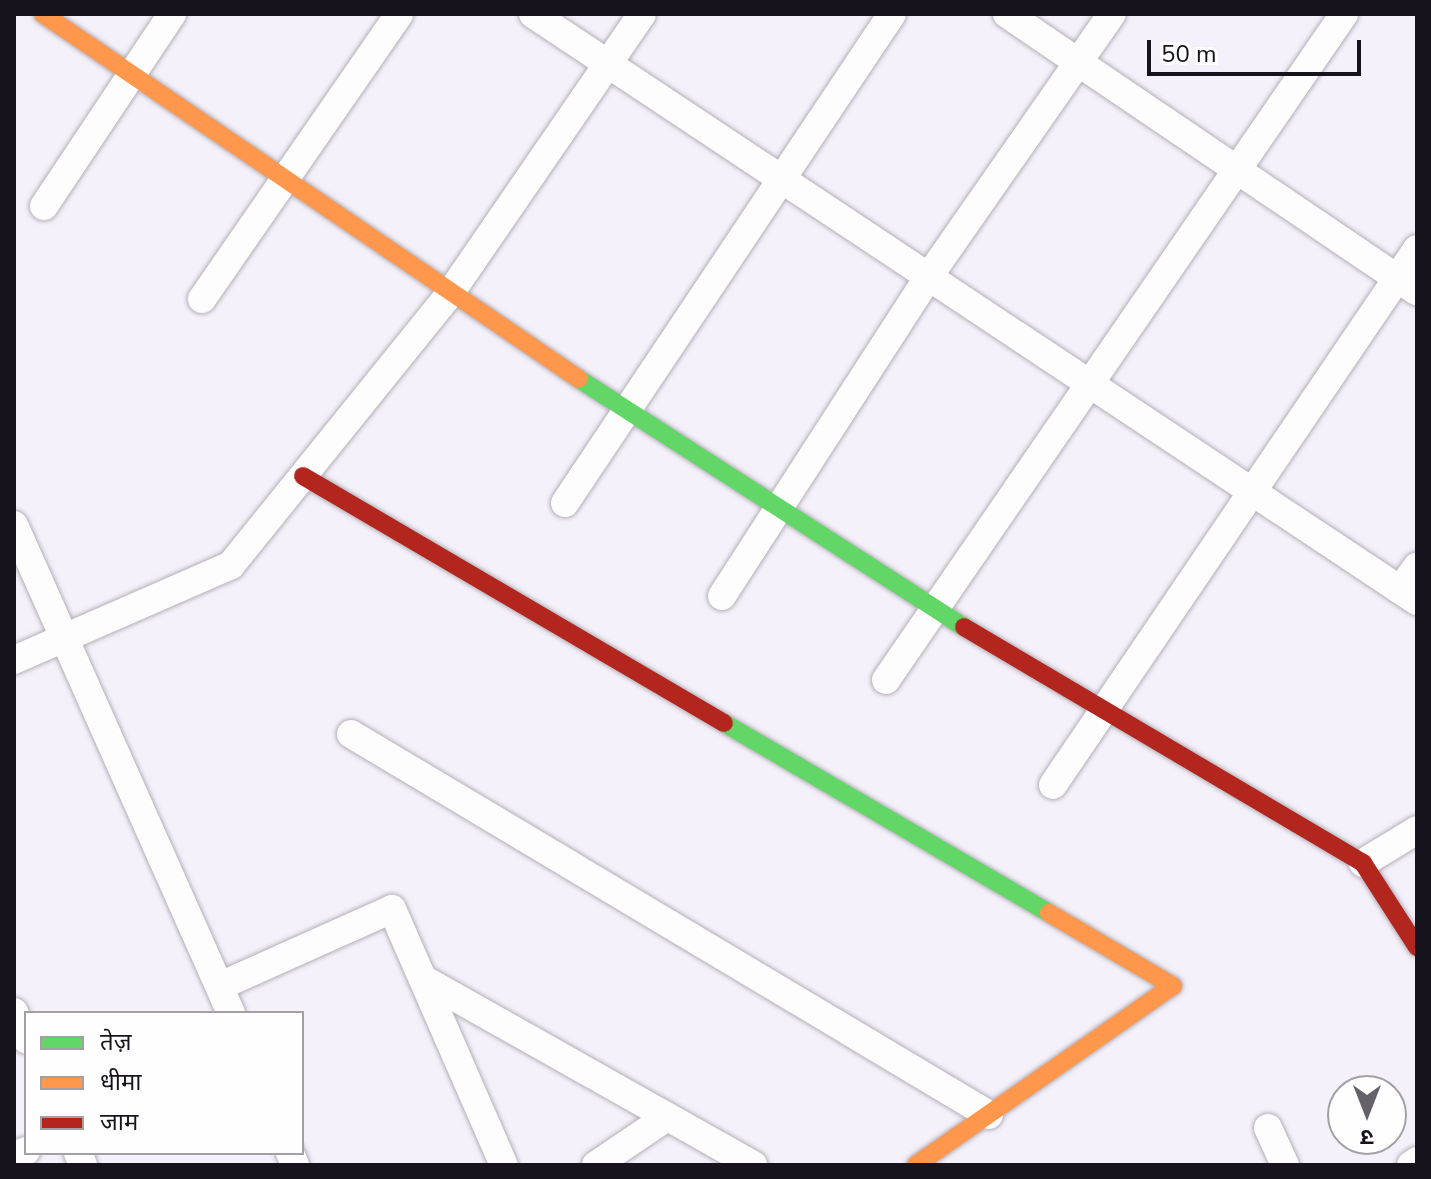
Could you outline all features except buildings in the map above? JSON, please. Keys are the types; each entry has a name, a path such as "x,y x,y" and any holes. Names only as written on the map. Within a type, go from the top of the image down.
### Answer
{"street":[{"path":"43,14 629,414 777,510 936,610 1363,863 1417,947"},
{"path":"44,206 172,14"},
{"path":"202,299 399,14"},
{"path":"533,14 1250,494 1409,596 1417,567"},
{"path":"14,660 231,565 451,292 642,14"},
{"path":"565,503 629,414 892,14"},
{"path":"1007,14 1240,168 1407,285"},
{"path":"722,596 927,279 1112,14"},
{"path":"886,680 1344,14"},
{"path":"1053,785 1250,494 1407,285 1417,249"},
{"path":"303,476 1173,986 916,1165"},
{"path":"14,525 62,639 230,1011"},
{"path":"351,734 989,1115"},
{"path":"1363,863 1417,830"},
{"path":"220,986 392,909 504,1165"},
{"path":"423,979 753,1165"},
{"path":"14,1012 24,1034"},
{"path":"596,1165 667,1117"},
{"path":"1268,1128 1285,1165"},
{"path":"1411,1165 1417,1161"}],"traffic: fast":[{"path":"579,379 964,627"},
{"path":"724,723 1049,913"}],"traffic: slow":[{"path":"43,14 579,379"},
{"path":"916,1165 1173,986 1049,913"}],"traffic: jam":[{"path":"303,476 724,723"},
{"path":"964,627 1363,863 1417,947"}]}
